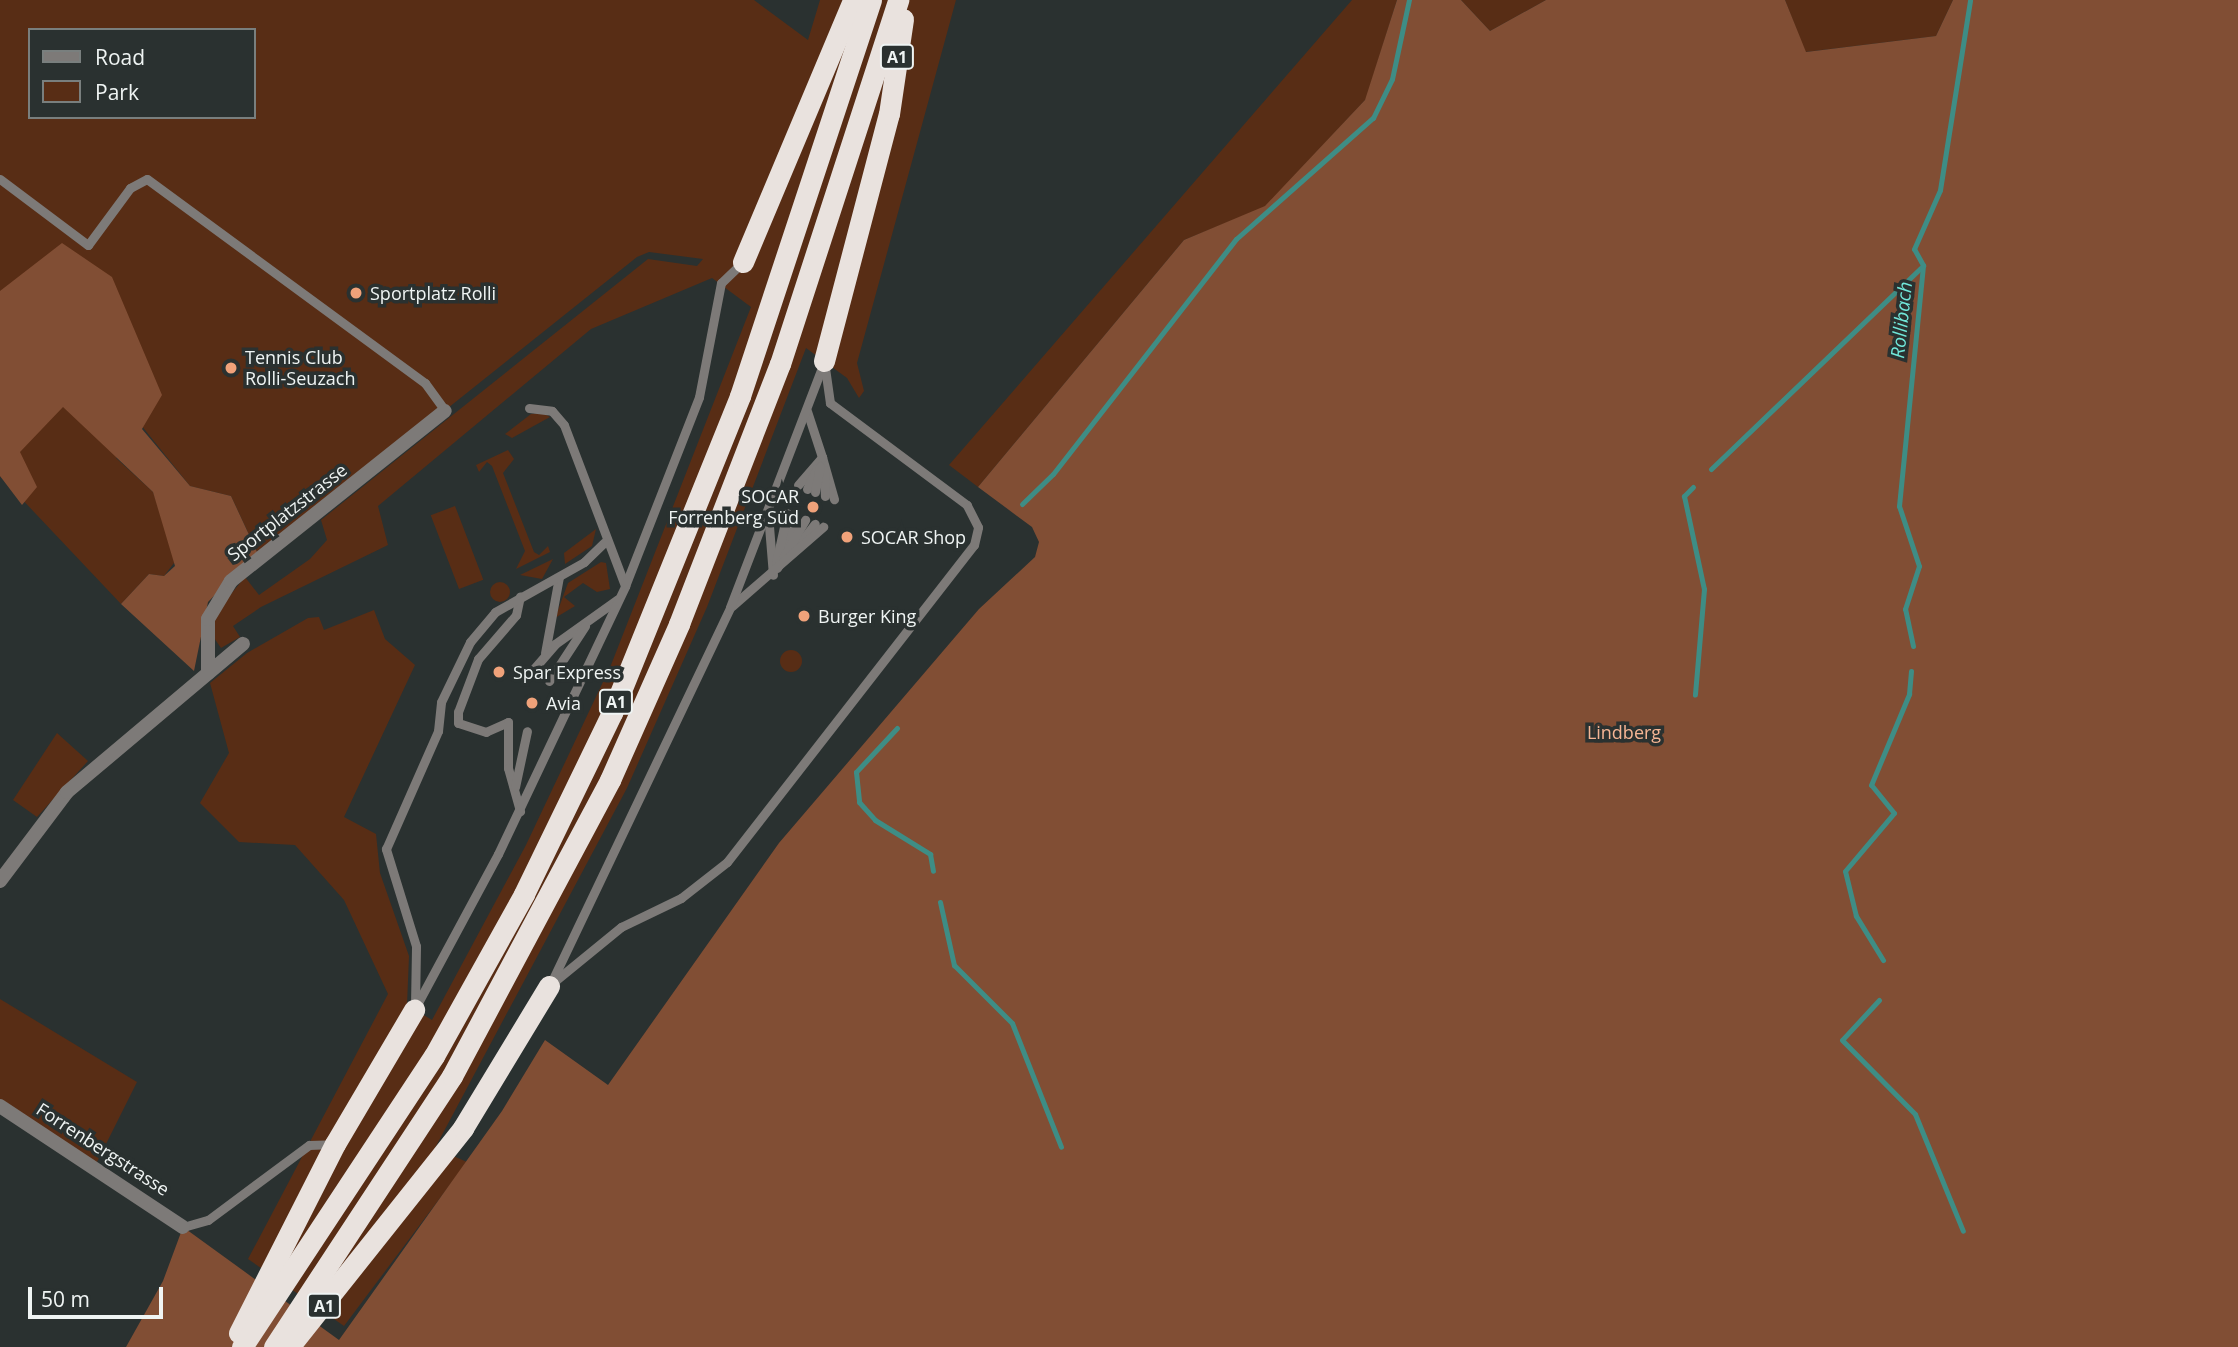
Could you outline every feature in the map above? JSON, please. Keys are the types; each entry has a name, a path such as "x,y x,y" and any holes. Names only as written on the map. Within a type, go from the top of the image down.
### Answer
{"highway":[{"path":"743,262 853,0"},
{"name":"A1","path":"242,1347 434,1056 524,894 612,713 740,396 871,0"},
{"name":"A1","path":"274,1347 453,1076 610,780 684,613 771,388 898,0"},
{"name":"A1","path":"824,361 889,114 905,0"},
{"name":"A1","path":"289,1347 463,1128 550,986"},
{"path":"232,1347 335,1144 414,1010"}],"street":[{"name":"Sportplatzstrasse","path":"208,673 208,619 231,581 445,411"},
{"path":"0,881 67,793 243,644"},
{"name":"Forrenbergstrasse","path":"0,1105 183,1227"}],"lane":[{"path":"0,179 88,245 130,188 147,179 425,383 445,411"},
{"path":"414,1010 520,811 625,586 699,397 721,283 743,262"},
{"path":"550,986 730,607 824,361"},
{"path":"550,986 621,927 681,898 727,862 974,545 977,522 967,505 830,403 824,361"},
{"path":"528,408 552,411 564,425 604,543 625,586"},
{"path":"807,411 822,457 816,492"},
{"path":"816,492 822,457"},
{"path":"816,492 822,457"},
{"path":"768,511 773,575"},
{"path":"773,575 796,517 773,575"},
{"path":"730,607 773,575 819,526"},
{"path":"414,1010 416,946 388,870 388,836 438,731 441,702 464,654 495,612 559,576 604,543"},
{"path":"545,653 559,576"},
{"path":"520,596 516,615 478,659 458,706 458,723 467,726 491,732 508,722 515,792 520,811"},
{"path":"531,672 545,653 619,598"},
{"path":"549,681 590,619"},
{"path":"515,792 527,731"},
{"path":"183,1227 208,1220 310,1145 335,1144"}],"green space":[{"path":"0,0 754,0 808,40 820,0 956,0 857,363 864,391 859,398 847,378 806,348 707,607 627,788 435,1148 467,1162 344,1326 248,1259 388,994 344,900 295,845 239,842 200,803 229,753 210,683 247,653 308,618 319,617 324,630 374,610 385,639 415,665 344,817 376,834 380,873 409,956 407,1005 432,1020 526,845 611,665 751,307 712,278 591,329 378,506 388,545 261,607 233,626 240,637 221,648 212,635 217,611 245,577 259,595 310,559 327,540 321,520 648,259 697,266 703,259 649,252 637,257 260,558 231,496 190,486 141,425 116,458 153,492 177,559 164,576 149,574 121,604 0,476"},
{"path":"1352,0 1397,0 1366,99 1265,207 1184,240 978,487 949,465"},
{"name":"Lindberg","path":"1397,0 1461,0 1490,31 1546,0 1785,0 1806,52 1936,36 1953,0 2238,0 2238,1347 126,1347 163,1281 183,1227 339,1340 502,1111 545,1040 608,1085 779,843 979,609 1035,557 1039,542 1032,527 978,487 1184,240 1265,206 1365,100"},
{"path":"1461,0 1546,0 1490,31"},
{"path":"1785,0 1953,0 1936,36 1805,52"},
{"path":"62,243 112,277 162,395 142,429 190,486 231,496 257,552 208,602 194,671 121,604 149,574 164,576 175,566 153,492 63,407 20,452 37,487 22,505 0,476 0,291"},
{"path":"543,413 550,417 512,438 505,434 531,414"},
{"path":"508,450 514,459 503,473 534,552 539,555 548,546 550,552 516,569 525,551 492,466 487,462 479,472 476,465"},
{"path":"455,506 483,580 459,589 431,515"},
{"path":"596,529 592,546 565,564 564,553"},
{"path":"553,559 542,579 520,575"},
{"path":"601,562 606,563 610,589 597,592 583,583 564,597 575,606 555,618 568,583"},
{"path":"500,582 507,585 510,592 507,599 500,602 493,599 490,592 493,585"},
{"path":"791,650 799,653 802,661 799,669 791,672 783,669 780,661 783,653"},
{"path":"57,733 88,761 37,817 13,800"},
{"path":"0,999 137,1082 95,1166 0,1106"}],"waterway":[{"path":"1022,504 1053,474 1236,239 1373,118 1392,79 1409,0"},
{"name":"Rollibach","path":"1913,646 1905,609 1919,566 1899,506 1923,265 1914,249 1940,190 1970,0"},
{"path":"1711,469 1923,266"},
{"path":"1693,487 1684,496 1704,589 1695,695"},
{"name":"Rollibach","path":"1883,960 1856,916 1845,871 1894,813 1871,785 1909,694 1911,671"},
{"path":"897,728 856,772 859,802 875,820 930,854 933,871"},
{"path":"940,902 954,965 1012,1023 1061,1147"},
{"path":"1879,1000 1842,1040 1915,1114 1963,1231"}],"place":[{"name":"Sportplatz Rolli","path":"356,293"},
{"name":"Tennis Club Rolli-Seuzach","path":"231,368"},
{"name":"SOCAR Forrenberg Süd","path":"813,507"},
{"name":"SOCAR Shop","path":"847,537"},
{"name":"Burger King","path":"804,616"},
{"name":"Spar Express","path":"499,672"},
{"name":"Avia","path":"532,703"}]}
